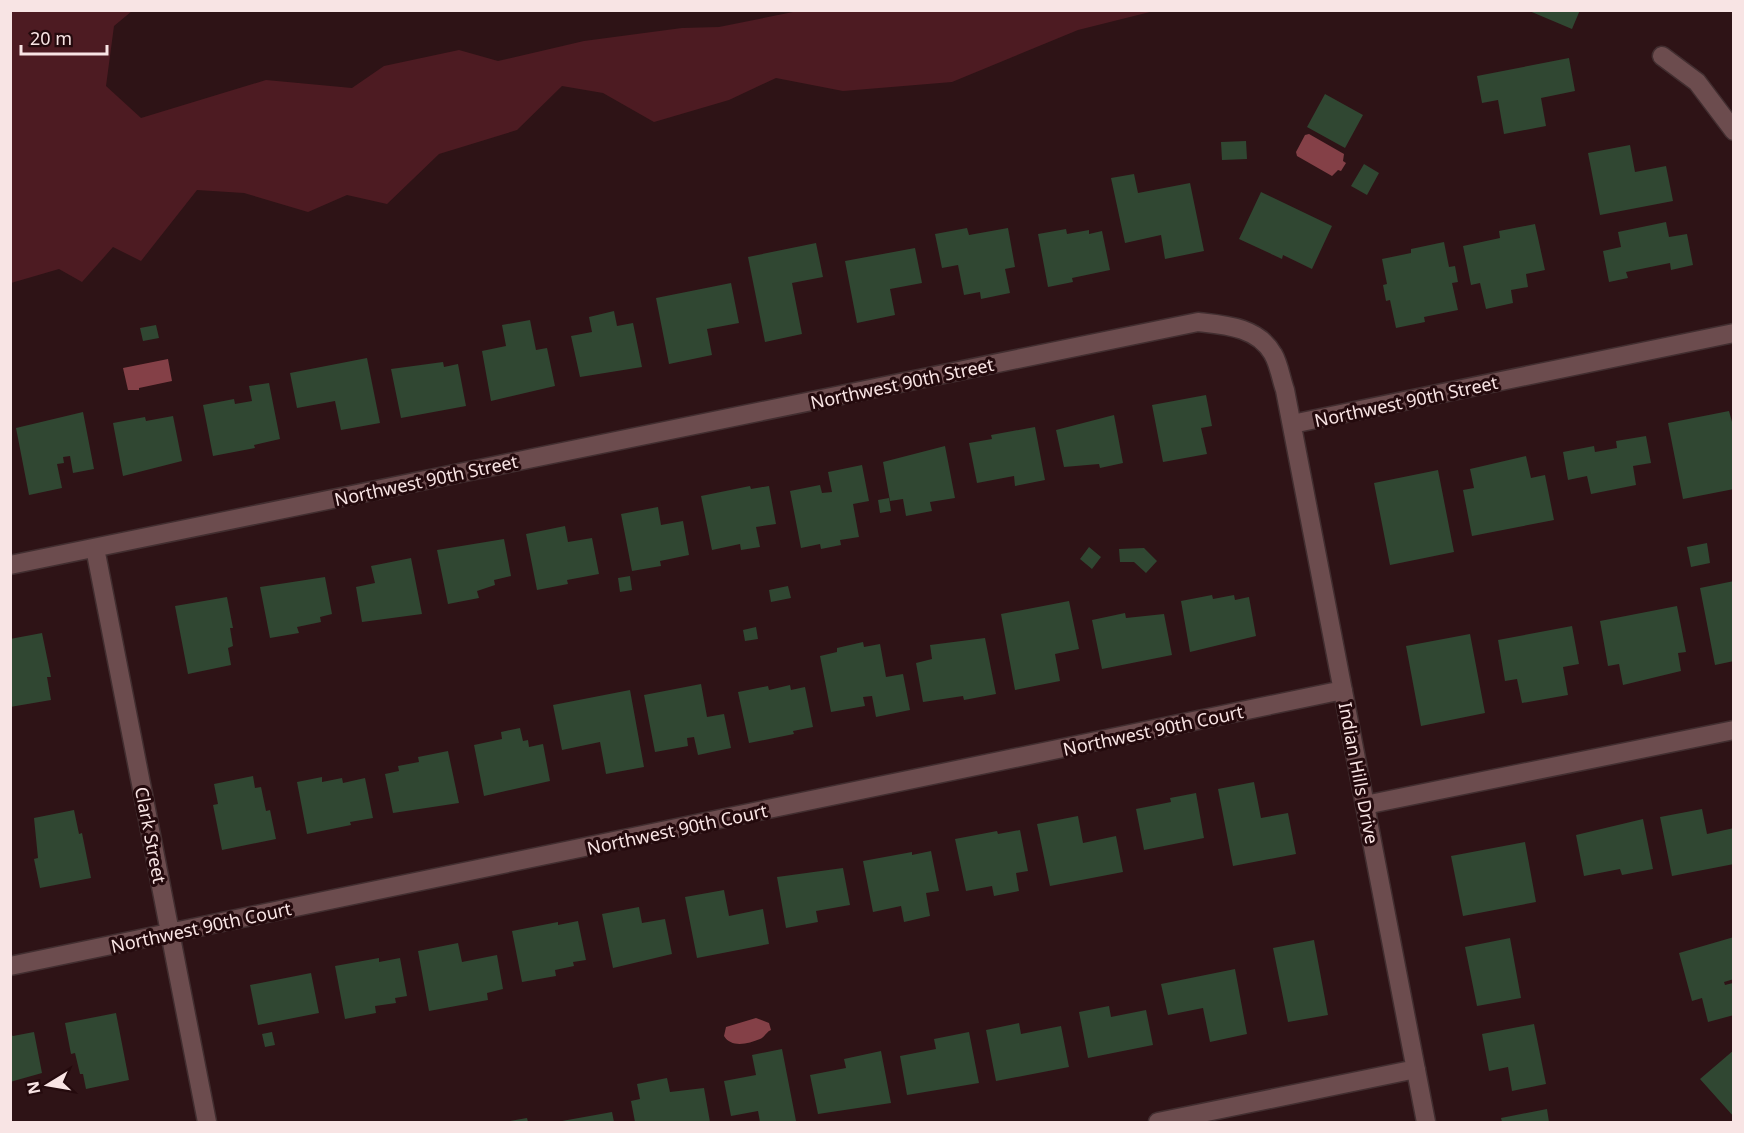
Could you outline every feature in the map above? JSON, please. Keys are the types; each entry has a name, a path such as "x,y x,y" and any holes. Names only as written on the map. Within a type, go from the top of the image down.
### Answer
{"street":[{"path":"1662,56 1696,82 1734,131"},
{"name":"Northwest 90th Street","path":"10,566 1198,322 1239,327 1259,339 1273,354 1292,424 1734,333"},
{"name":"Indian Hills Drive","path":"1292,424 1426,1122"},
{"name":"Clark Street","path":"95,548 207,1122"},
{"name":"Northwest 90th Court","path":"10,966 1343,690"},
{"path":"1365,805 1734,730"},
{"path":"1158,1122 1416,1069"}],"shaded area":[{"path":"11,10 132,11 114,26 106,86 141,118 266,80 352,88 384,66 459,50 498,61 584,41 682,28 719,27 798,11 1154,11 1078,30 952,82 843,91 776,78 729,100 654,122 603,93 562,86 517,130 439,154 387,204 347,195 308,212 244,193 197,190 141,261 113,247 82,282 59,269 11,283"},
{"path":"1309,134 1344,154 1343,161 1346,163 1341,171 1338,170 1332,176 1297,156 1296,152 1305,135"},
{"path":"168,359 172,381 139,388 139,390 128,390 123,368"},
{"path":"756,1018 769,1023 771,1030 762,1038 735,1044 724,1036 726,1027"}],"building":[{"path":"1527,10 1580,10 1572,29"},
{"path":"1569,58 1575,91 1541,98 1546,126 1504,134 1498,100 1482,103 1477,76"},
{"path":"1325,94 1363,115 1345,148 1307,127"},
{"path":"1246,141 1247,159 1222,160 1221,142"},
{"path":"1630,145 1635,172 1666,166 1673,201 1600,215 1588,153"},
{"path":"1364,164 1379,173 1367,195 1351,186"},
{"path":"1134,174 1138,193 1190,183 1204,251 1165,259 1161,235 1125,243 1111,178"},
{"path":"1261,192 1332,226 1312,269 1283,255 1282,259 1239,239"},
{"path":"1666,222 1669,237 1687,234 1693,265 1671,270 1670,263 1626,272 1628,278 1609,282 1603,251 1621,247 1618,232"},
{"path":"1535,224 1545,270 1526,274 1528,287 1511,290 1513,303 1486,309 1480,283 1471,285 1463,246 1500,238 1499,231"},
{"path":"967,228 969,235 1008,228 1015,267 1005,269 1010,293 981,299 980,292 964,295 958,265 942,268 935,234"},
{"path":"1066,229 1067,234 1089,230 1089,234 1102,231 1110,270 1072,278 1073,282 1048,287 1038,234"},
{"path":"1444,242 1449,267 1455,266 1458,282 1452,283 1458,310 1424,317 1425,322 1396,328 1390,300 1386,301 1383,285 1387,284 1382,259 1411,253 1411,249"},
{"path":"816,243 823,277 792,283 802,334 765,342 748,257"},
{"path":"915,248 922,283 890,289 895,315 857,323 845,261"},
{"path":"731,283 739,323 707,329 712,355 669,364 656,298"},
{"path":"614,311 617,326 633,323 642,367 580,377 571,336 592,332 589,317"},
{"path":"530,320 536,350 547,348 555,386 491,401 482,351 506,346 502,325"},
{"path":"156,325 159,338 143,341 140,328"},
{"path":"367,358 380,423 341,430 335,401 297,408 290,373"},
{"path":"443,362 444,367 458,364 466,406 401,418 391,369"},
{"path":"269,383 280,439 254,445 255,448 213,456 203,405 234,399 235,404 252,401 249,386"},
{"path":"1206,395 1212,426 1201,428 1207,454 1163,462 1152,405"},
{"path":"1729,411 1734,429 1734,489 1683,499 1668,423"},
{"path":"83,412 94,469 73,473 70,456 63,457 64,463 57,464 62,488 29,495 16,428"},
{"path":"1114,415 1123,463 1100,468 1099,464 1064,467 1056,430"},
{"path":"173,416 182,461 123,476 113,423 145,417 146,421"},
{"path":"1035,427 1045,480 1015,486 1014,476 977,483 969,443 992,439 991,435"},
{"path":"1646,436 1651,463 1633,466 1636,485 1591,494 1587,476 1568,480 1563,452 1594,446 1595,452 1617,448 1616,441"},
{"path":"945,446 955,498 930,502 932,511 906,516 903,499 890,501 883,462"},
{"path":"1526,456 1531,478 1545,475 1554,520 1472,536 1463,490 1474,488 1470,469"},
{"path":"862,465 869,501 853,504 859,537 840,540 841,545 821,549 820,544 801,548 790,491 820,485 822,493 832,492 828,472"},
{"path":"1438,470 1454,552 1390,565 1374,483"},
{"path":"750,486 751,489 769,486 776,524 756,527 760,547 741,550 740,544 712,550 701,496"},
{"path":"889,498 891,511 880,513 878,500"},
{"path":"658,507 661,525 683,521 689,555 660,561 661,566 632,571 621,514"},
{"path":"565,526 568,542 592,538 599,574 567,580 568,584 537,590 526,534"},
{"path":"504,539 511,576 494,580 495,585 477,591 479,598 448,604 437,550"},
{"path":"1707,543 1710,563 1691,567 1687,547"},
{"path":"1089,547 1101,557 1092,569 1080,559"},
{"path":"1144,548 1157,561 1146,573 1134,562 1120,562 1119,549"},
{"path":"411,558 422,614 362,622 356,587 375,583 371,566"},
{"path":"630,576 632,590 620,592 618,578"},
{"path":"325,577 332,614 320,617 321,622 297,627 299,633 270,638 260,587"},
{"path":"1734,581 1734,661 1715,665 1700,588"},
{"path":"788,586 791,598 771,602 769,590"},
{"path":"1212,595 1213,599 1234,595 1235,600 1249,597 1256,636 1190,652 1181,601"},
{"path":"227,597 233,628 230,628 233,646 228,648 231,665 188,674 175,606"},
{"path":"1069,601 1079,649 1055,654 1060,681 1015,690 1001,614"},
{"path":"1677,606 1686,652 1678,653 1681,671 1623,685 1619,664 1608,666 1600,621"},
{"path":"1125,613 1126,618 1164,614 1172,655 1102,669 1092,620"},
{"path":"1572,626 1579,664 1563,667 1568,695 1522,703 1517,679 1505,681 1498,640"},
{"path":"756,627 758,639 745,641 743,630"},
{"path":"42,633 51,677 47,677 51,700 10,707 10,639"},
{"path":"1470,634 1485,713 1421,726 1406,646"},
{"path":"985,638 996,694 964,700 963,696 923,702 916,663 932,659 930,645"},
{"path":"863,642 864,647 880,644 886,677 903,674 910,710 876,717 872,696 863,697 865,706 831,712 820,656 837,652 837,648"},
{"path":"701,684 707,717 724,714 731,748 698,755 694,737 687,738 688,746 655,752 644,695"},
{"path":"790,685 791,690 805,687 813,727 793,731 794,734 749,743 738,692 768,686 769,690"},
{"path":"630,690 644,767 606,774 600,742 562,750 553,705"},
{"path":"520,728 523,741 528,740 529,747 543,744 550,781 484,796 474,745 502,739 501,732"},
{"path":"448,751 459,803 393,813 385,774 399,771 398,766 419,762 418,757"},
{"path":"253,776 255,788 261,787 266,811 270,810 276,839 222,850 213,805 218,804 214,784"},
{"path":"322,777 322,782 342,778 343,783 365,778 373,818 307,834 297,782"},
{"path":"1254,782 1261,818 1288,813 1296,854 1233,866 1218,789"},
{"path":"1196,793 1204,838 1144,850 1136,809 1171,802 1170,798"},
{"path":"1702,809 1707,834 1734,828 1734,864 1672,876 1660,817"},
{"path":"74,810 79,834 82,833 91,878 40,888 34,859 38,858 34,818"},
{"path":"1078,816 1083,843 1116,836 1123,872 1050,886 1037,824"},
{"path":"1643,819 1653,869 1622,875 1620,869 1584,876 1576,835"},
{"path":"1020,830 1028,871 1016,873 1019,891 994,896 992,886 966,891 955,839 997,831 998,834"},
{"path":"1525,842 1536,902 1463,916 1451,856"},
{"path":"931,851 939,891 926,893 930,916 904,922 901,906 873,912 863,861"},
{"path":"843,868 850,905 816,911 818,922 786,928 777,877"},
{"path":"724,890 729,916 763,909 769,944 697,958 685,897"},
{"path":"639,907 642,923 665,919 672,954 613,968 602,914"},
{"path":"578,921 586,960 573,962 574,966 555,970 556,976 522,982 512,931 558,922 558,925"},
{"path":"1734,937 1734,979 1724,982 1725,985 1733,983 1734,1015 1708,1022 1702,998 1692,1001 1679,953"},
{"path":"1510,938 1521,998 1477,1006 1465,947"},
{"path":"1314,940 1328,1015 1288,1022 1273,948"},
{"path":"458,943 462,962 497,955 503,989 487,993 488,1000 429,1011 418,951"},
{"path":"379,958 379,962 400,958 407,996 395,998 396,1003 375,1006 376,1013 345,1019 335,966"},
{"path":"1235,969 1247,1034 1210,1042 1203,1008 1168,1015 1161,984"},
{"path":"311,973 319,1013 258,1025 250,985"},
{"path":"1109,1006 1111,1017 1146,1010 1153,1045 1088,1058 1079,1012"},
{"path":"116,1013 129,1080 86,1089 75,1053 71,1054 65,1023"},
{"path":"1019,1023 1021,1034 1061,1026 1069,1067 996,1081 986,1030"},
{"path":"1534,1024 1546,1084 1512,1091 1508,1067 1489,1071 1482,1034"},
{"path":"34,1032 42,1073 10,1082 10,1034 13,1036"},
{"path":"272,1032 275,1045 265,1047 262,1034"},
{"path":"969,1032 979,1083 907,1095 900,1056 936,1049 934,1039"},
{"path":"782,1049 796,1121 760,1122 758,1111 731,1116 724,1081 756,1075 752,1055"},
{"path":"1734,1050 1734,1117 1700,1079"},
{"path":"881,1051 891,1103 818,1114 810,1075 846,1068 844,1059"},
{"path":"667,1078 670,1092 704,1088 710,1122 635,1122 631,1101 640,1099 637,1084"},
{"path":"1547,1109 1549,1122 1502,1122 1501,1118"},
{"path":"612,1112 614,1122 562,1122 562,1121"},
{"path":"527,1118 528,1122 510,1122 510,1121"}]}
